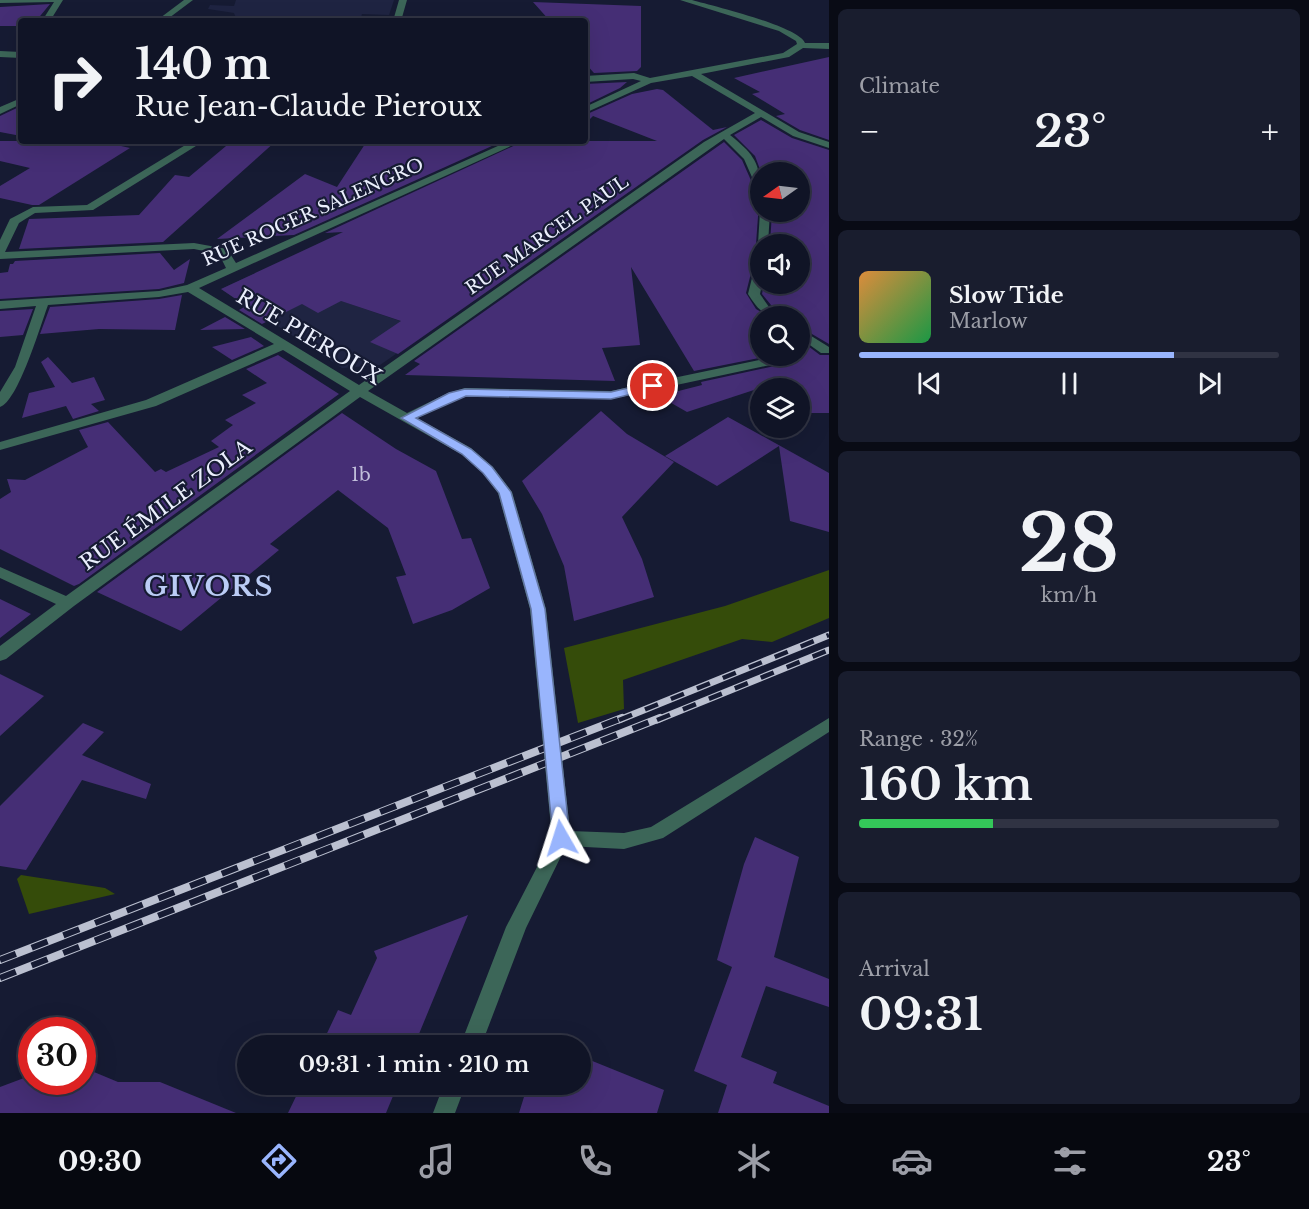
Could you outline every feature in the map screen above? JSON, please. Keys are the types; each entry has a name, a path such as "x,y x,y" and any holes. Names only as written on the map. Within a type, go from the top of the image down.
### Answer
{"street":[{"path":"0,1 59,0 48,18"},
{"path":"164,18 189,0"},
{"path":"398,18 403,0"},
{"path":"684,0 782,29 800,40 801,45"},
{"path":"588,109 649,81 786,55 801,45 829,46"},
{"path":"0,54 18,56"},
{"path":"695,74 829,154"},
{"path":"588,79 634,76 649,81"},
{"path":"1,110 18,102"},
{"name":"RUE MARCEL PAUL","path":"359,391 707,144 760,114"},
{"path":"725,135 741,147 750,162"},
{"path":"796,135 829,145"},
{"path":"194,144 89,207 33,210 14,221 0,254 194,246 223,251 232,269"},
{"name":"RUE ROGER SALENGRO","path":"0,305 159,294 190,288 510,144"},
{"name":"RUE PIEROUX","path":"190,288 359,391 466,451 488,470 505,492 538,609 561,838"},
{"path":"0,403 21,367 43,302"},
{"path":"810,339 827,350"},
{"path":"0,446 151,403 283,345"},
{"path":"810,353 827,350"},
{"path":"407,418 465,392 611,395 750,365"},
{"name":"RUE ÉMILE ZOLA","path":"0,655 68,602 359,391"},
{"path":"0,572 68,602"},
{"path":"474,1035 516,927 561,838 624,841 656,834 829,724"},
{"path":"444,1113 451,1095"}],"shaded area":[{"path":"236,0 394,0 389,15 362,14 361,18 236,18 234,13 208,9 210,5 234,6"},
{"path":"265,269 295,285 429,331 380,365 342,368 221,289"}],"green space":[{"path":"829,570 829,618 772,642 742,639 623,680 624,709 578,723 564,648 725,606"},
{"path":"21,875 105,888 115,894 29,914 17,879"}],"building":[{"path":"533,2 641,6 641,67 637,71 594,73 588,66 588,18 547,18"},
{"path":"50,4 38,18 18,18 18,26 0,26 0,7"},
{"path":"829,57 829,140 800,130 776,116 785,114 752,94 760,92 734,78"},
{"path":"627,82 620,88 588,104 588,84"},
{"path":"663,90 713,130 727,127 703,140 398,354 370,342 401,321 341,301 318,313 302,304 262,324 239,310 246,306 221,289 343,232 325,233 518,144 657,141 593,116 588,121 588,114 632,94"},
{"path":"18,107 18,135 0,132 0,116"},
{"path":"761,120 792,138 829,150 829,344 810,333 810,306 772,306 762,294 810,294 810,234 771,234 771,222 810,222 810,162 757,162 755,156 734,135"},
{"path":"0,141 18,141 18,144 112,144 130,148 39,205 0,198 0,186 30,168 0,161"},
{"path":"724,142 742,160 750,178 750,222 758,222 757,234 750,234 750,277 746,293 754,306 750,306 750,360 694,371 631,267 640,345 602,348 615,381 405,375 420,364 414,361"},
{"path":"228,144 273,144 163,242 19,249 29,219 139,215 175,175 189,177"},
{"path":"365,144 496,144 294,235 217,239 305,174 337,187"},
{"path":"160,253 174,270 190,259 184,283 159,289 0,299 0,273 8,272 10,264 15,261"},
{"path":"182,295 175,330 99,329 40,334 50,307 159,299"},
{"path":"33,309 23,335 0,337 0,311"},
{"path":"225,317 245,329 200,330"},
{"path":"251,337 264,346 232,360 212,347"},
{"path":"810,348 820,355 829,355 829,413 810,413 810,378 750,378 750,391 687,412 659,396 702,385 701,382 775,366 810,366"},
{"path":"278,355 339,394 79,584 74,586 0,549 0,499 11,492 7,479 25,480 88,447 79,430 108,422 155,472 161,469 166,472 219,447 211,441 233,425 225,420 256,403 242,395 267,383 246,369"},
{"path":"48,357 72,383 94,377 105,400 91,404 99,411 73,419 66,406 22,418 29,393 55,387 41,362"},
{"path":"601,411 627,434 674,462 622,517 642,559 654,597 574,621 564,566 542,514 522,481"},
{"path":"342,413 396,449 436,471 462,539 471,538 490,588 452,610 413,624 396,577 406,575 388,528 338,490 270,544 279,550 181,631 97,592"},
{"path":"728,417 750,429 750,438 766,438 829,473 829,532 790,521 779,446 717,486 665,456"},
{"path":"0,599 31,614 0,638"},
{"path":"0,674 44,696 0,736"},
{"path":"83,723 104,732 82,755 151,784 146,799 82,780 26,870 0,866 0,806"},
{"path":"755,837 799,857 774,957 829,979 829,1007 766,986 741,1057 777,1072 773,1083 829,1106 829,1113 718,1113 727,1085 694,1071 732,967 717,960 744,864"},
{"path":"468,915 419,1035 326,1035 338,1010 351,1015 377,958 374,951"},
{"path":"591,1060 664,1090 657,1113 519,1113 525,1095 591,1095"},
{"path":"96,1073 118,1082 160,1082 236,1113 0,1113 0,1087 18,1080 18,1095 96,1095"},
{"path":"297,1095 393,1095 386,1113 288,1113"}],"railway":[{"path":"619,720 829,635"},
{"path":"657,720 829,650"},
{"path":"0,960 622,718"},
{"path":"0,978 660,718"}],"district":[{"name":"GIVORS","path":"209,587"}],"route":[{"path":"561,838 538,609 505,492 488,470 466,451 407,418 465,392 611,395 653,386"}]}
